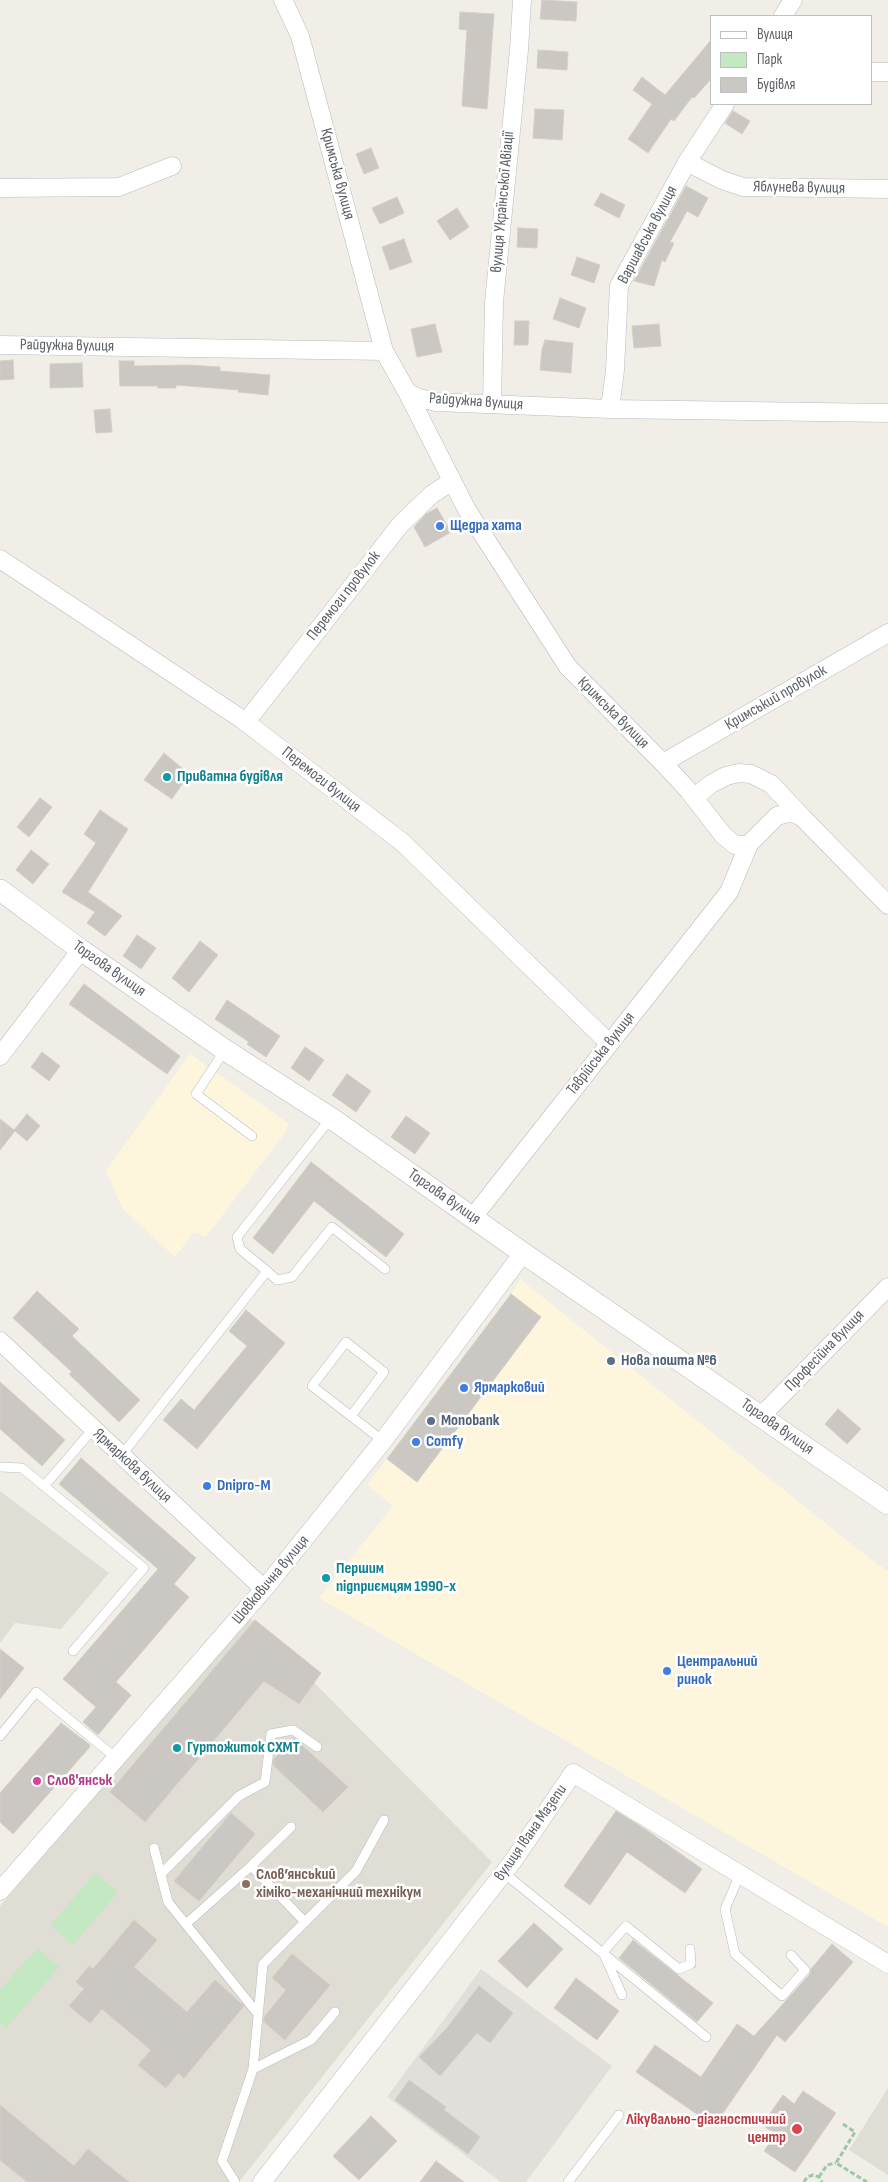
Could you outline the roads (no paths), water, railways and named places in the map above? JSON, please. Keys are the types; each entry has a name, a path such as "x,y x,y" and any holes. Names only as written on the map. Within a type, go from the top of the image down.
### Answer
{"street":[{"name":"Кримська вулиця","path":"283,0 300,36 384,351"},
{"name":"вулиця Української Авіації","path":"492,404 494,302 519,50 522,0"},
{"path":"784,15 793,0"},
{"path":"873,72 888,72"},
{"name":"Варшавська вулиця","path":"610,409 615,370 619,286 687,162 725,105"},
{"name":"Яблунева вулиця","path":"687,162 722,180 742,187 888,189"},
{"path":"0,188 119,187 172,166"},
{"name":"Райдужна вулиця","path":"0,345 384,351 407,392 419,398 436,402 610,409 888,413"},
{"name":"Кримська вулиця","path":"407,392 467,510 568,667 663,763 723,835 736,845 749,844"},
{"name":"Перемоги провулок","path":"246,722 400,525 431,495 452,480"},
{"name":"Перемоги вулиця","path":"0,559 246,722 402,842 609,1044"},
{"name":"Кримський провулок","path":"663,763 888,633"},
{"path":"694,798 711,784 726,776 739,773 751,774 771,784 888,905"},
{"path":"749,844 777,816 788,813 796,814 803,818"},
{"path":"723,835 729,849 731,862 729,892"},
{"name":"Таврійська вулиця","path":"473,1217 729,892 749,844"},
{"name":"Торгова вулиця","path":"0,890 81,950 225,1050 331,1118 523,1254 888,1504"},
{"path":"0,1056 81,950"},
{"name":"Шовковична вулиця","path":"0,1891 264,1589 383,1441 523,1254"},
{"name":"Професійна вулиця","path":"761,1416 888,1287"},
{"name":"Ярмаркова вулиця","path":"0,1341 264,1589"},
{"name":"вулиця Івана Мазепи","path":"262,2182 504,1873 573,1773 888,1964"}],"lane":[{"path":"225,1050 196,1094 252,1136"},
{"path":"331,1118 238,1237 240,1248 278,1280 292,1277 332,1227 385,1269"},
{"path":"121,1456 267,1271"},
{"path":"351,1416 384,1372 346,1342 312,1386 383,1441"},
{"path":"45,1485 93,1429"},
{"path":"0,1467 22,1468 144,1568 73,1651"},
{"path":"0,1736 36,1692 116,1758"},
{"path":"161,1874 239,1796 265,1782 271,1734 293,1730 317,1747"},
{"path":"235,2182 222,2161 253,2069 263,1964 356,1871 384,1820"},
{"path":"186,1924 252,1866 290,1827"},
{"path":"154,1848 168,1902 258,2014"},
{"path":"252,1866 305,1922"},
{"path":"504,1873 706,2036"},
{"path":"740,1874 725,1908 735,1954 782,1996 805,1970 791,1955"},
{"path":"603,1952 626,1926 679,1969 691,1964 690,1949"},
{"path":"603,1952 622,1995"},
{"path":"253,2069 311,2040 334,2012"},
{"path":"568,2182 619,2115"}],"place":[{"name":"Щедра хата","path":"440,526"},
{"name":"Приватна будівля","path":"167,777"},
{"name":"Нова пошта №6","path":"611,1361"},
{"name":"Ярмарковий","path":"464,1388"},
{"name":"Monobank","path":"431,1421"},
{"name":"Comfy","path":"416,1442"},
{"name":"Dnipro-M","path":"207,1486"},
{"name":"Першим підприємцям 1990-х","path":"326,1578"},
{"name":"Центральний ринок","path":"667,1671"},
{"name":"Гуртожиток СХМТ","path":"177,1748"},
{"name":"Слов'янськ","path":"37,1781"},
{"name":"Слов’янський хіміко-механічний технікум","path":"246,1884"},
{"name":"Лікувально-діагностичний центр","path":"797,2129"}]}
